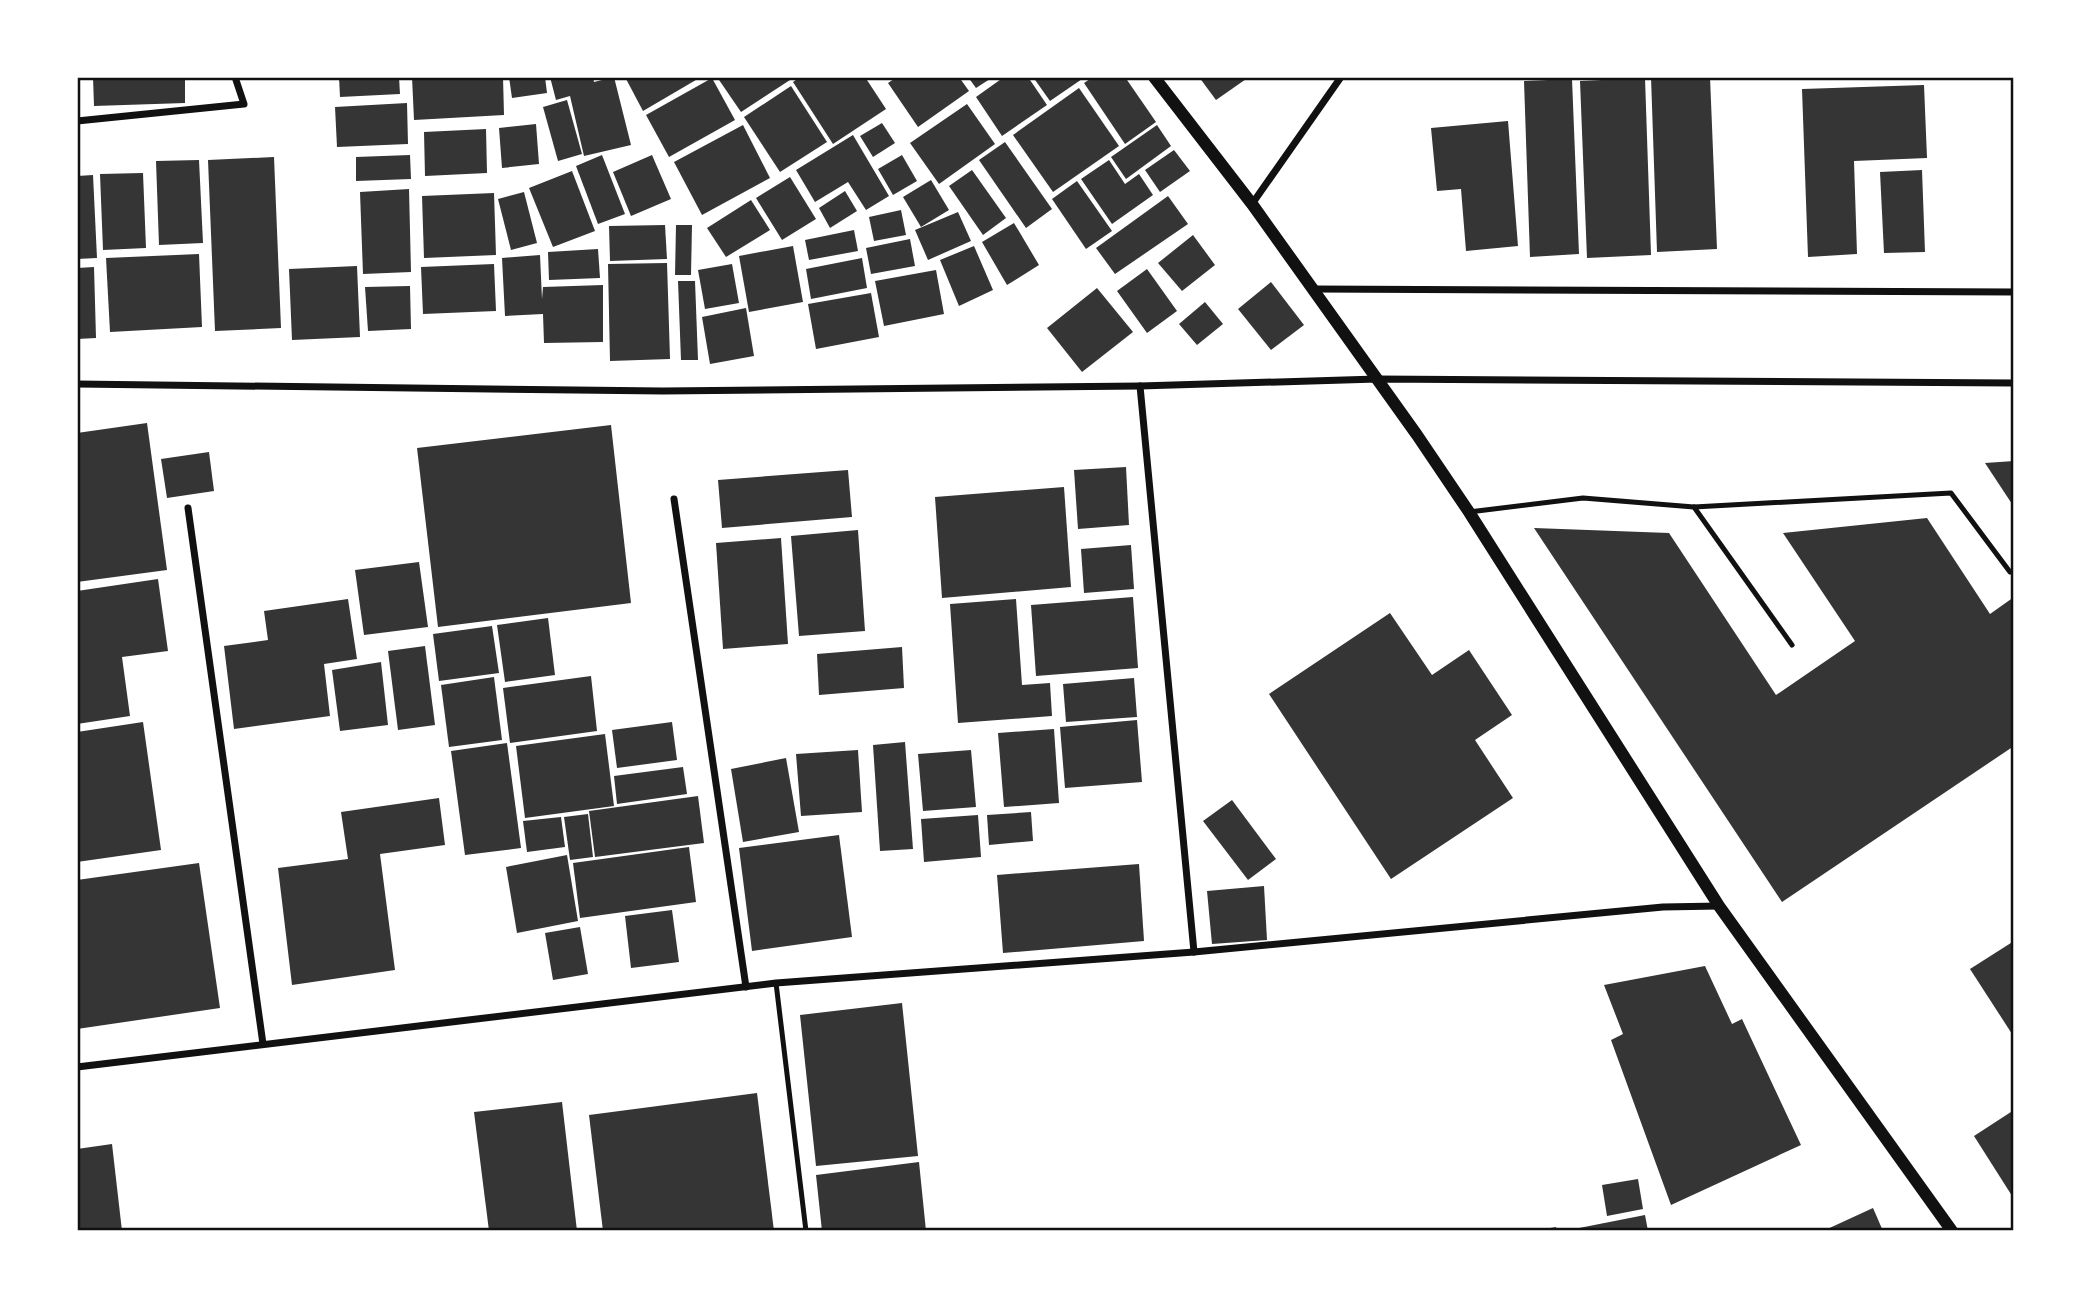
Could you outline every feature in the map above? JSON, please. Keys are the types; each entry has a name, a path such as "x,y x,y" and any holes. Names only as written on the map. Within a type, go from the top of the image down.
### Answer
{"street":[{"path":"77,121 244,104 235,77"},
{"path":"1154,77 1314,289 1469,512 1719,906 1952,1231"},
{"path":"1252,204 1342,77"},
{"path":"1314,289 2014,292"},
{"path":"77,384 663,391 1140,386 1377,379 2014,383"},
{"path":"1140,386 1194,952"},
{"path":"674,499 746,987"},
{"path":"188,508 263,1044"},
{"path":"77,1067 776,983 1194,952 1664,907 1719,906"}],"lane":[{"path":"1469,512 1583,498 1694,507 1951,493 2010,572"},
{"path":"1694,507 1792,645"},
{"path":"776,983 806,1231"}],"building":[{"path":"93,77 185,77 185,103 94,106"},
{"path":"339,77 399,77 400,94 340,97"},
{"path":"412,77 503,77 504,115 414,120"},
{"path":"509,77 545,77 547,93 512,98"},
{"path":"550,77 593,77 594,82 614,77 631,145 584,156 570,96 556,100"},
{"path":"625,77 701,77 643,111"},
{"path":"717,77 788,77 790,80 741,112"},
{"path":"800,77 865,77 886,109 833,144 793,82"},
{"path":"897,77 959,77 969,91 918,127 888,83"},
{"path":"968,77 993,77 976,88"},
{"path":"1004,77 1028,77 1047,105 1002,136 976,97"},
{"path":"1033,77 1085,77 1050,101"},
{"path":"1093,77 1125,77 1156,122 1125,144 1084,83"},
{"path":"1199,77 1249,77 1216,100"},
{"path":"1651,77 1710,77 1717,249 1657,252"},
{"path":"712,78 735,120 669,157 646,115"},
{"path":"1645,78 1651,255 1587,258 1580,81"},
{"path":"1572,79 1579,254 1530,257 1524,81"},
{"path":"1924,85 1927,158 1854,161 1857,254 1808,257 1802,89"},
{"path":"791,86 827,142 780,172 744,117"},
{"path":"1079,88 1119,146 1053,192 1013,135"},
{"path":"567,100 582,154 558,161 543,107"},
{"path":"407,103 408,144 337,147 335,107"},
{"path":"967,104 995,144 939,184 910,143"},
{"path":"1508,121 1518,246 1466,251 1461,189 1437,191 1431,128"},
{"path":"882,123 895,143 873,157 860,136"},
{"path":"536,124 539,164 502,168 499,128"},
{"path":"743,125 770,178 702,215 674,162"},
{"path":"1157,125 1171,146 1126,179 1111,157"},
{"path":"486,129 487,173 425,176 424,132"},
{"path":"853,135 889,196 866,210 848,182 815,202 796,170"},
{"path":"1005,142 1052,209 1026,228 979,160"},
{"path":"1174,150 1190,171 1160,192 1145,170"},
{"path":"410,155 411,179 356,181 356,157"},
{"path":"602,155 625,214 598,224 576,166"},
{"path":"652,155 671,199 631,216 613,172"},
{"path":"902,155 917,181 893,195 878,169"},
{"path":"274,157 281,328 215,331 208,160"},
{"path":"199,160 203,243 159,245 156,161"},
{"path":"1109,160 1125,184 1139,174 1153,195 1112,224 1081,179"},
{"path":"972,170 1006,218 983,235 949,186"},
{"path":"1922,170 1925,252 1884,253 1880,172"},
{"path":"572,171 595,231 553,247 529,188"},
{"path":"143,173 146,248 103,250 100,174"},
{"path":"93,175 97,258 77,259 77,176"},
{"path":"790,177 816,219 782,240 756,198"},
{"path":"931,180 949,210 921,227 903,197"},
{"path":"1077,181 1112,231 1086,249 1052,199"},
{"path":"409,189 411,272 363,274 360,192"},
{"path":"845,191 857,211 830,228 819,208"},
{"path":"524,192 537,243 511,250 498,199"},
{"path":"494,193 496,255 424,258 422,196"},
{"path":"1168,196 1188,224 1115,274 1096,248"},
{"path":"751,200 770,230 726,257 707,228"},
{"path":"901,210 906,235 874,241 869,217"},
{"path":"958,212 971,241 928,260 915,230"},
{"path":"1014,223 1039,265 1007,285 982,242"},
{"path":"665,225 667,259 610,261 609,226"},
{"path":"676,225 692,225 691,275 675,275"},
{"path":"854,230 858,251 809,260 805,240"},
{"path":"1193,235 1215,265 1182,291 1158,263"},
{"path":"910,239 915,266 871,274 866,248"},
{"path":"793,246 803,302 749,312 739,256"},
{"path":"974,246 993,290 959,306 940,260"},
{"path":"598,249 600,278 549,280 548,252"},
{"path":"199,254 202,327 110,332 106,258"},
{"path":"540,255 542,299 543,287 603,285 603,342 544,343 543,314 505,316 502,258"},
{"path":"862,258 867,288 811,299 806,269"},
{"path":"667,263 670,359 610,361 608,264"},
{"path":"494,264 496,311 423,314 421,267"},
{"path":"732,264 739,303 705,309 698,270"},
{"path":"357,266 360,337 292,340 289,269"},
{"path":"94,267 96,338 77,339 77,268"},
{"path":"1147,269 1177,311 1147,333 1117,291"},
{"path":"936,270 944,314 884,326 875,281"},
{"path":"678,281 695,281 698,360 681,360"},
{"path":"1271,282 1304,325 1271,350 1238,309"},
{"path":"410,286 411,329 368,331 365,287"},
{"path":"1097,288 1133,332 1082,372 1047,328"},
{"path":"871,293 879,337 816,349 808,304"},
{"path":"1205,302 1223,324 1197,345 1179,324"},
{"path":"746,308 754,356 710,364 702,317"},
{"path":"147,423 167,570 77,582 77,433"},
{"path":"611,425 631,603 438,627 417,448"},
{"path":"209,452 214,491 167,498 161,459"},
{"path":"2014,461 2014,507 1985,463"},
{"path":"1126,467 1129,525 1078,529 1074,470"},
{"path":"848,470 852,517 722,528 718,480"},
{"path":"1064,487 1071,587 942,598 935,497"},
{"path":"1927,518 1990,614 2014,597 2014,746 1782,902 1534,528 1669,533 1776,695 1855,641 1783,533"},
{"path":"858,530 865,631 799,636 791,536"},
{"path":"781,538 788,644 723,649 716,543"},
{"path":"1131,545 1134,589 1084,593 1081,549"},
{"path":"419,562 428,627 364,635 355,570"},
{"path":"158,579 168,651 122,657 130,716 77,724 77,591"},
{"path":"1133,597 1138,668 1036,676 1031,605"},
{"path":"348,599 357,659 324,664 330,716 234,729 224,646 268,640 264,611"},
{"path":"1016,599 1022,685 1050,683 1052,716 958,723 950,604"},
{"path":"1390,613 1432,675 1469,650 1512,715 1475,740 1513,798 1391,879 1269,694"},
{"path":"548,618 555,675 505,682 497,625"},
{"path":"492,626 499,673 439,681 433,634"},
{"path":"425,646 435,725 398,730 388,651"},
{"path":"902,647 904,688 819,695 817,654"},
{"path":"381,662 388,725 340,731 332,670"},
{"path":"591,676 597,731 510,743 503,688"},
{"path":"494,677 502,740 449,747 441,685"},
{"path":"1134,678 1137,717 1066,722 1063,684"},
{"path":"1137,720 1142,782 1065,788 1060,727"},
{"path":"143,722 161,850 77,862 77,732"},
{"path":"672,722 677,760 617,768 612,730"},
{"path":"1054,729 1059,803 1004,807 998,733"},
{"path":"605,734 614,806 525,818 516,746"},
{"path":"905,742 913,849 880,851 873,745"},
{"path":"507,743 521,848 465,855 451,751"},
{"path":"858,750 862,812 801,816 796,754"},
{"path":"971,750 976,807 923,811 918,754"},
{"path":"786,758 799,832 743,842 731,769"},
{"path":"683,767 687,794 617,804 614,776"},
{"path":"698,796 704,843 595,857 589,811"},
{"path":"439,798 445,845 380,854 395,970 292,985 278,868 348,859 341,812"},
{"path":"1232,800 1276,859 1248,880 1203,821"},
{"path":"1031,812 1033,841 989,845 987,815"},
{"path":"588,814 593,857 570,860 564,817"},
{"path":"978,815 981,857 924,862 921,819"},
{"path":"561,817 565,847 527,852 523,821"},
{"path":"839,835 852,937 752,951 739,848"},
{"path":"689,847 696,902 580,918 573,863"},
{"path":"567,855 578,921 517,933 506,867"},
{"path":"199,863 220,1008 77,1029 77,880"},
{"path":"1139,864 1144,941 1003,953 997,875"},
{"path":"1264,886 1267,940 1212,944 1207,891"},
{"path":"672,910 679,962 631,968 625,916"},
{"path":"580,927 588,974 553,980 545,933"},
{"path":"2014,941 2014,1037 1970,969"},
{"path":"1705,966 1732,1024 1742,1019 1801,1145 1671,1205 1611,1040 1623,1034 1604,985"},
{"path":"902,1003 918,1156 816,1166 800,1015"},
{"path":"757,1093 774,1231 603,1231 589,1115"},
{"path":"562,1102 577,1231 489,1231 474,1112"},
{"path":"2014,1110 2014,1199 1974,1136"},
{"path":"112,1144 122,1231 77,1231 77,1149"},
{"path":"919,1162 926,1231 822,1231 816,1175"},
{"path":"1638,1179 1643,1209 1607,1216 1602,1185"},
{"path":"1873,1208 1883,1231 1823,1231"},
{"path":"1645,1215 1648,1231 1569,1231 1569,1230"},
{"path":"1556,1227 1557,1231 1539,1231 1539,1230"}]}
